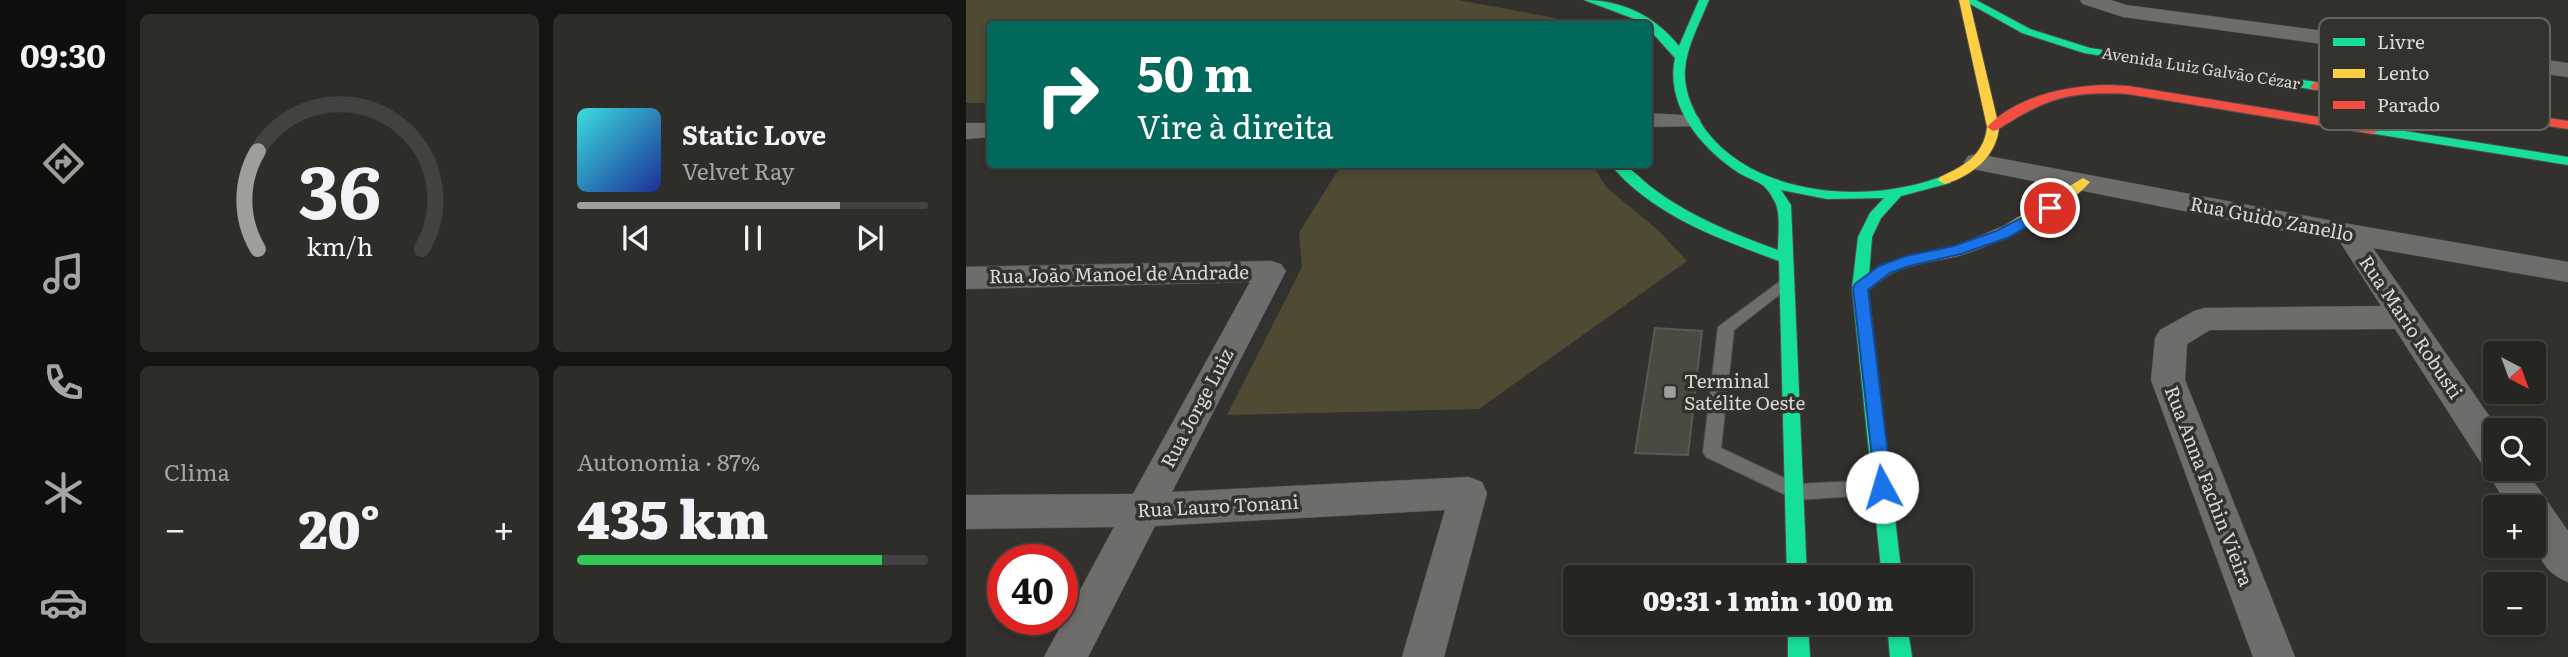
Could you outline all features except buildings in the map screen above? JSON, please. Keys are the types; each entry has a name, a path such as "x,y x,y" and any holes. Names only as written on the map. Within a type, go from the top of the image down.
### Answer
{"main road":[{"path":"1589,0 1616,4 1653,21 1670,37 1682,59"},
{"path":"1704,0 1682,59 1679,79 1689,121 1702,139 1724,157 1769,182 1834,195 1864,198 1894,195 1950,178 1977,162 1992,144 1993,127"},
{"name":"Avenida Luiz Galvão Cézar","path":"1966,0 2007,24 2041,38 2088,51 2319,87"},
{"name":"Avenida Luiz Galvão Cézar","path":"1966,0 1993,127 2036,100 2062,89 2092,88 2142,93 2319,121"},
{"name":"Avenida Luiz Galvão Cézar","path":"2550,122 2568,125"},
{"name":"Avenida Luiz Galvão Cézar","path":"2374,130 2568,161"},
{"path":"1620,168 1651,198 1692,222 1785,258"},
{"path":"1769,182 1784,205 1797,565"},
{"path":"1860,288 1895,265 1956,251 2001,234 2050,208 2083,182"},
{"path":"1891,565 1860,288 1865,237 1875,216 1894,195"},
{"path":"1798,635 1799,657"},
{"path":"1898,635 1900,657"}],"street":[{"path":"2090,0 2123,11 2319,37"},
{"path":"2550,68 2568,70"},
{"path":"1652,120 1689,121"},
{"path":"966,131 987,130"},
{"name":"Rua Guido Zanello","path":"1977,162 2349,234 2568,272"},
{"name":"Rua Mario Robusti","path":"2349,234 2483,436"},
{"name":"Rua João Manoel de Andrade","path":"966,278 1271,271"},
{"name":"Rua Jorge Luiz","path":"1065,657 1271,271"},
{"name":"Rua Anna Fachin Vieira","path":"2274,657 2168,380 2171,338 2205,319 2404,317"},
{"name":"Rua Lauro Tonani","path":"966,512 1144,510 1469,493 1423,657"},
{"path":"2546,531 2568,565"}],"lane":[{"path":"1785,283 1726,327 1713,453 1796,492 1882,487"}],"shaded area":[{"path":"966,0 1458,0 1563,21 987,21 987,103 966,103"},
{"path":"1339,168 1595,168 1606,187 1658,230 1687,261 1479,409 1227,415 1302,267 1299,233"}],"traffic: fast":[{"path":"1589,0 1618,7 1646,21"},
{"path":"1704,0 1683,50 1679,81 1691,119 1714,149 1746,171 1785,186 1827,194 1869,196 1910,191 1945,180"},
{"path":"1968,0 2026,31 2088,51 2316,86"},
{"path":"1652,25 1682,59"},
{"path":"2373,130 2568,161"},
{"path":"1620,168 1654,196 1695,221 1785,258"},
{"path":"1769,182 1784,205 1797,565"},
{"path":"1891,565 1860,288 1865,237 1875,216 1894,196"},
{"path":"1798,635 1799,657"},
{"path":"1898,635 1901,657"}],"traffic: slow":[{"path":"1945,180 1978,160 1989,146 1992,137 1993,127 1964,0"},
{"path":"1860,288 1896,265 1951,253 2009,230 2083,182"}],"traffic: jam":[{"path":"1993,127 2042,99 2088,89 2128,90 2319,121"},
{"path":"2550,122 2568,125"}],"place":[{"name":"Terminal Satélite Oeste","path":"1670,392"}],"route":[{"path":"1882,487 1860,288 1884,270 1906,261 1956,251 2001,234 2050,208"}]}
